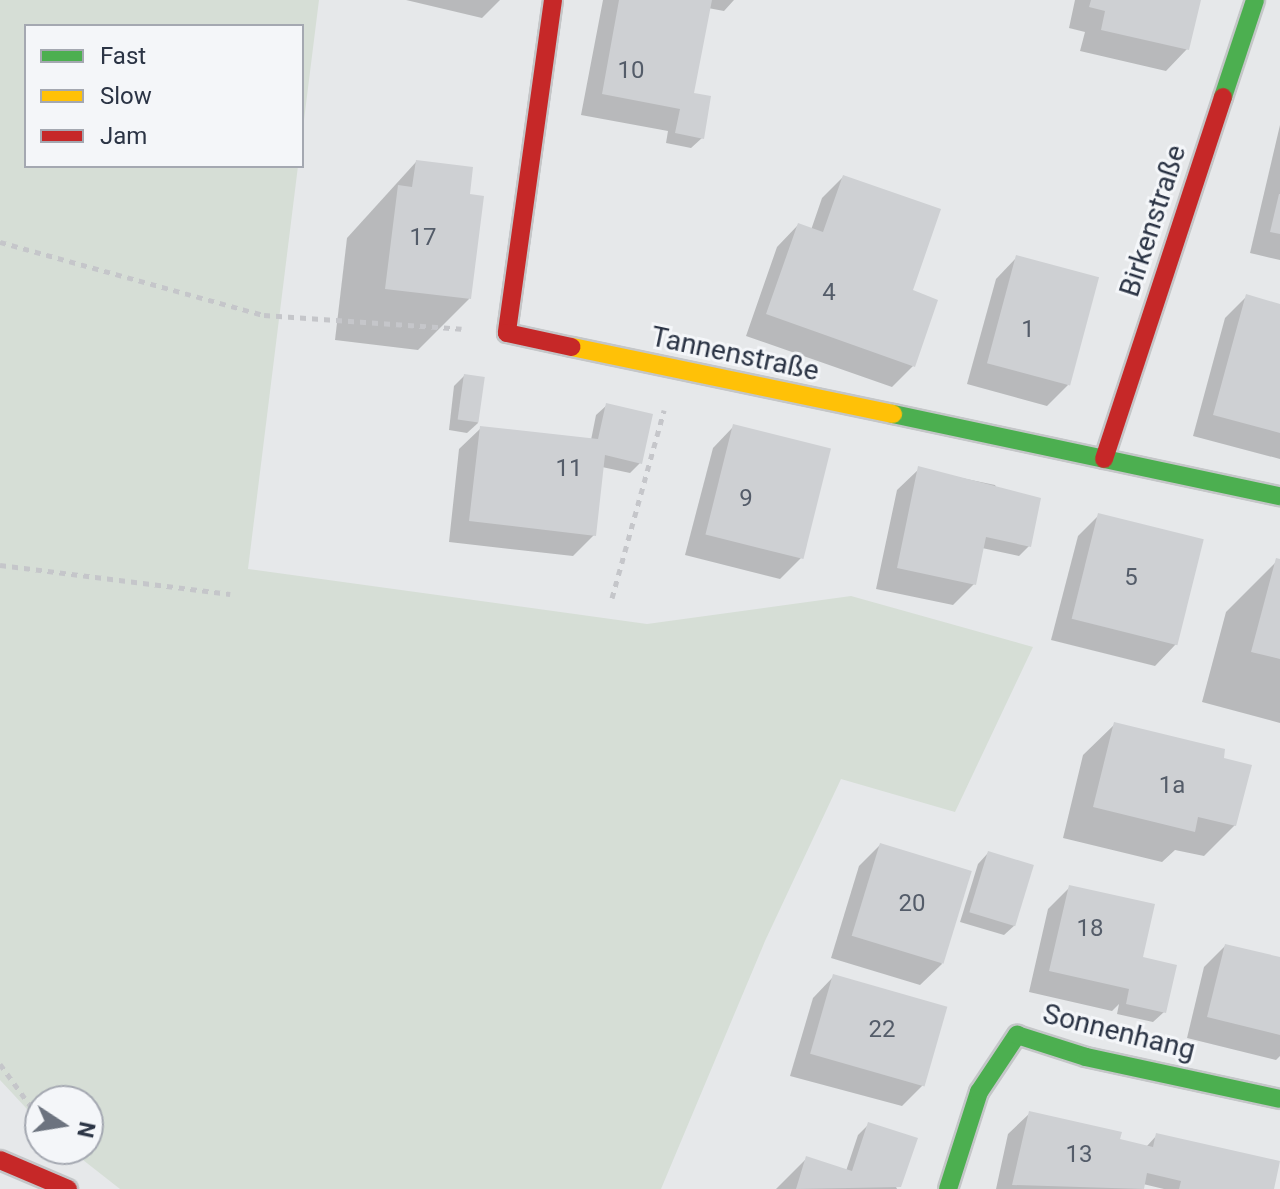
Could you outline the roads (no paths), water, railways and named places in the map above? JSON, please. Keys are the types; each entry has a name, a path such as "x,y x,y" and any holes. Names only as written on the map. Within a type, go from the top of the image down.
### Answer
{"street":[{"name":"Tannenstraße","path":"553,0 507,333 675,371 1280,496"},
{"name":"Birkenstraße","path":"1104,459 1255,0"},
{"name":"Sonnenhang","path":"948,1189 979,1092 1017,1035 1086,1057 1280,1099"},
{"path":"0,1160 68,1189"}]}
